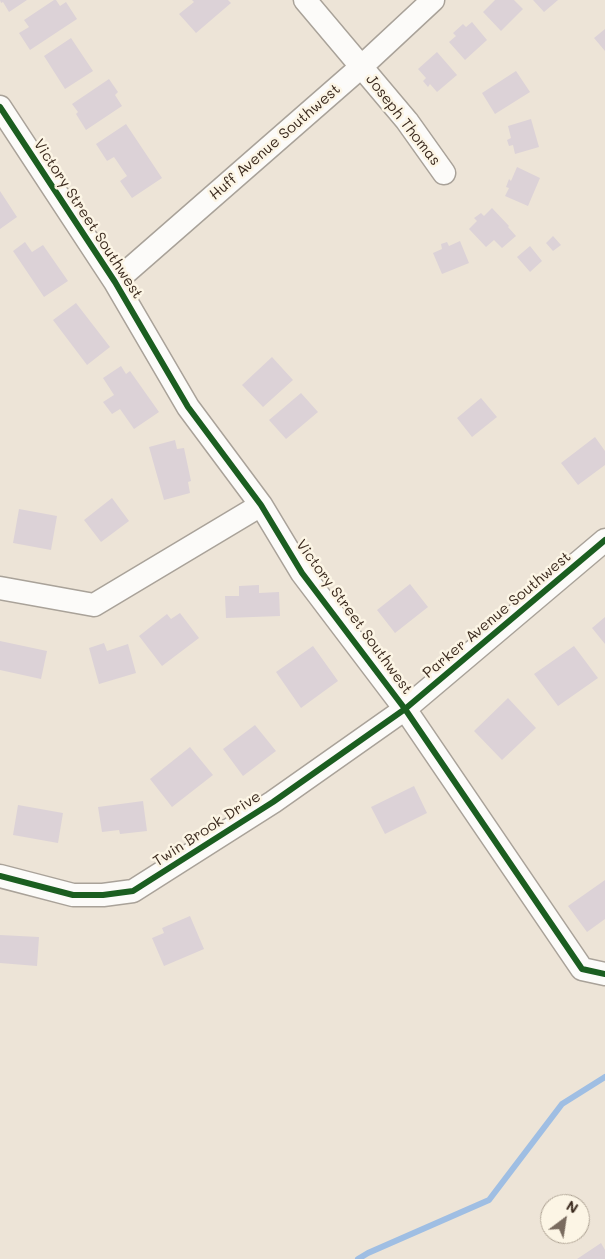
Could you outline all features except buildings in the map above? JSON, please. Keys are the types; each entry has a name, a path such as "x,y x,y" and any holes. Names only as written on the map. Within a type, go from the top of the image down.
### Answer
{"street":[{"name":"Joseph Thomas","path":"305,0 407,121 444,173"},
{"name":"Huff Avenue Southwest","path":"115,282 361,67 433,0"},
{"name":"Victory Street Southwest","path":"0,107 115,282 188,407 261,505 302,573 405,708 582,969 605,974"},
{"path":"0,588 94,605 261,505"},
{"name":"Parker Avenue Southwest","path":"405,708 605,540"},
{"name":"Twin Brook Drive","path":"0,876 73,895 103,895 134,891 272,802 405,708"}],"waterway":[{"path":"358,1259 489,1200 562,1104 605,1077"}],"cycle path":[{"path":"0,107 115,282 188,407 261,505 302,573 405,709 582,969 605,974"},
{"path":"0,876 73,895 103,895 133,891 273,802 405,709 605,540"}]}
